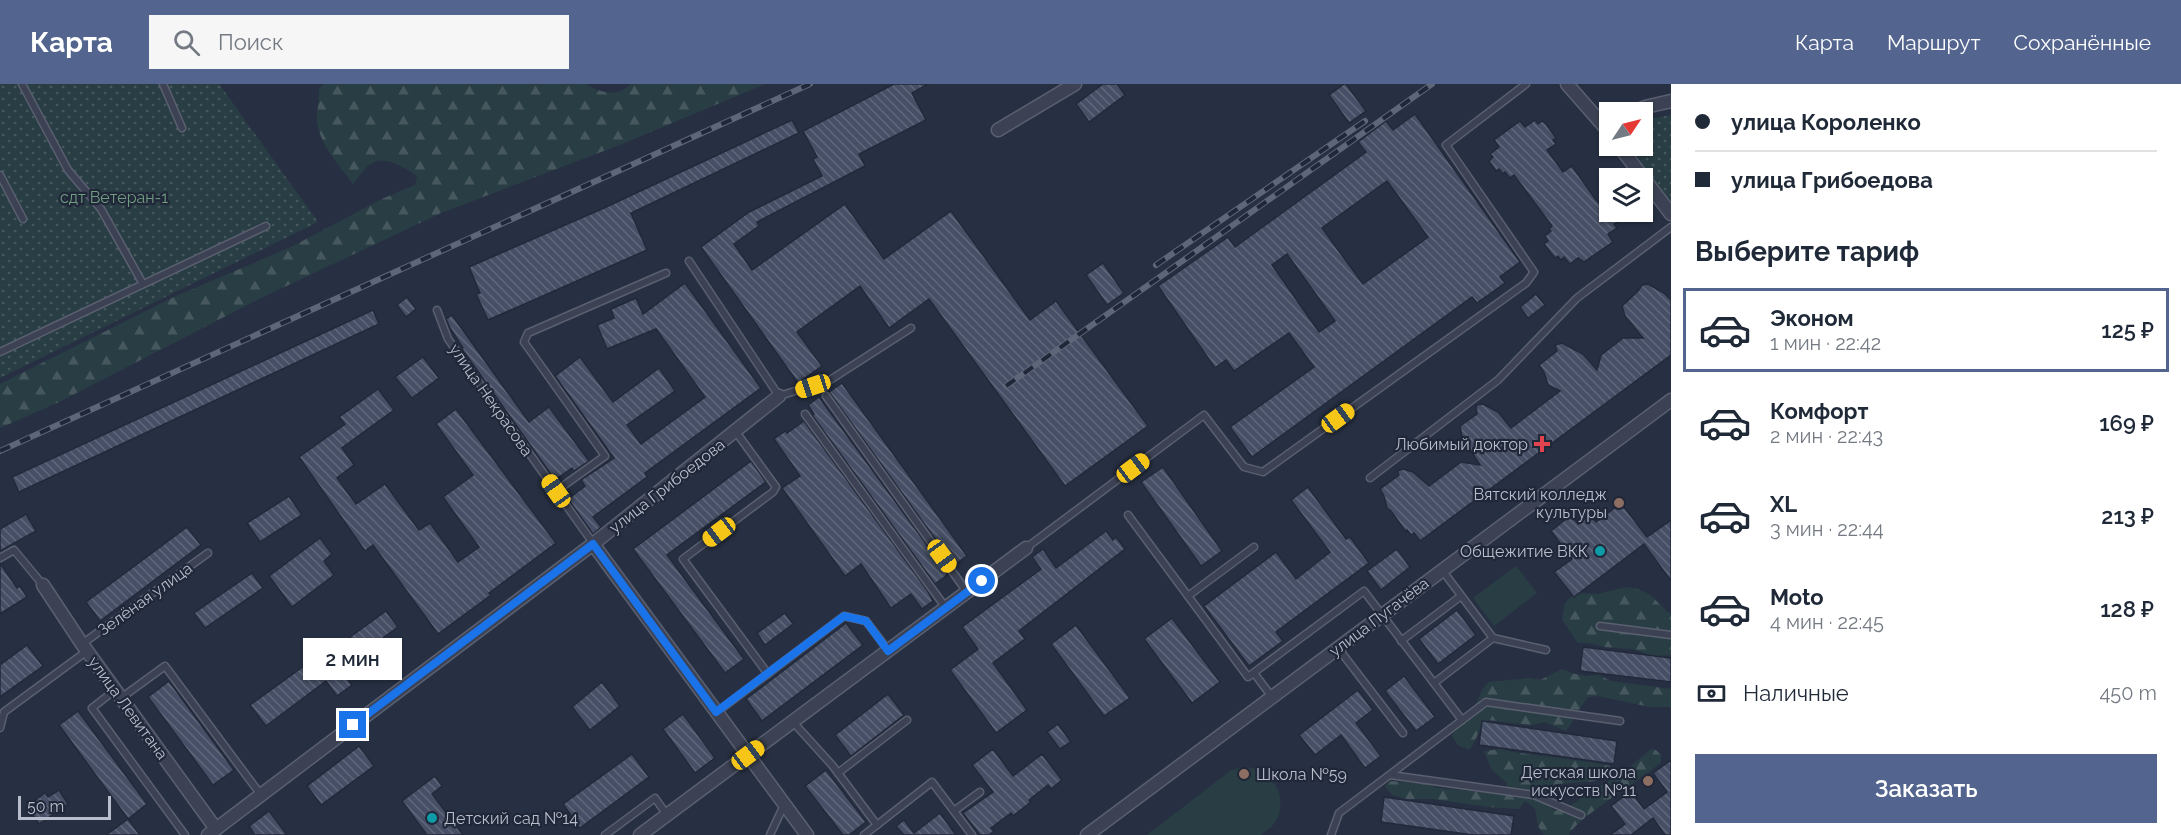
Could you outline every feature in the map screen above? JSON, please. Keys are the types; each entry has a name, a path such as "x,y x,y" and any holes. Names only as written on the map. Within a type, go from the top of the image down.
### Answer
{"street":[{"path":"998,130 1075,84"},
{"path":"1567,84 1599,118"},
{"path":"1653,105 1671,101"},
{"path":"1627,156 1671,214"},
{"name":"улица Грибоедова","path":"217,831 261,795 593,544 780,396"},
{"name":"улица Пугачёва","path":"1087,835 1671,400"},
{"name":"улица Некрасова","path":"593,544 807,835"},
{"path":"640,835 1026,548"},
{"name":"улица Левитана","path":"43,585 84,648 217,831"}],"lane":[{"path":"22,84 68,170 101,208 143,284"},
{"path":"163,84 182,128"},
{"path":"1026,548 1204,415 1244,466 1263,472 1526,283 1534,272 1446,145 1526,84"},
{"path":"0,175 23,219"},
{"path":"0,352 266,226"},
{"path":"1370,478 1498,380 1577,298 1671,227"},
{"path":"689,261 780,396 830,380 910,328"},
{"path":"556,491 605,456 524,342 528,333 666,273"},
{"name":"улица Некрасова","path":"437,310 448,339 593,544"},
{"path":"826,396 967,592"},
{"path":"806,414 946,608"},
{"path":"736,432 776,488 683,559 768,674"},
{"path":"1128,515 1248,677 1364,591 1462,720"},
{"path":"1188,596 1254,547"},
{"path":"0,558 14,550 43,585"},
{"name":"Зелёная улица","path":"0,728 4,712 208,553"},
{"path":"1442,570 1493,638 1546,650"},
{"path":"1401,641 1461,596"},
{"path":"716,712 844,616 866,621 888,651"},
{"path":"1599,626 1671,635"},
{"path":"1434,683 1493,638"},
{"path":"1338,648 1403,733"},
{"path":"185,835 92,708 165,666 261,795"},
{"path":"1254,672 1272,697"},
{"path":"1331,835 1339,813 1486,702 1620,721"},
{"path":"838,773 907,720"},
{"path":"793,722 838,773 877,825"},
{"path":"1390,775 1534,795 1581,815"},
{"path":"864,835 932,782 972,835"},
{"path":"954,811 980,792"},
{"path":"605,835 655,798 667,815"},
{"path":"770,835 784,805"}],"green space":[{"name":"сдт Ветеран-1","path":"0,84 219,84 318,222 0,378"},
{"path":"323,84 586,84 597,90 615,93 631,84 765,84 622,144 441,213 261,298 59,402 0,428 0,384 174,297 291,247 382,199 415,185 417,176 387,161 369,165 353,184 331,155 319,131 317,118 319,89"},
{"path":"1671,115 1671,203 1653,179 1653,168 1645,168 1636,156 1653,156 1653,118"},
{"path":"1516,566 1537,593 1494,626 1473,598"},
{"path":"1627,587 1648,594 1671,614 1671,655 1653,656 1633,649 1578,643 1562,619 1565,603 1575,593 1598,594"},
{"path":"1562,669 1585,676 1599,675 1611,681 1671,689 1671,707 1650,707 1598,696 1588,697 1566,731 1545,722 1531,725 1488,720 1469,750 1458,745 1452,736 1463,716 1473,713 1482,690 1489,682 1530,678 1540,680"},
{"path":"1501,749 1610,766 1610,774 1596,781 1556,784 1551,792 1548,806 1555,811 1571,805 1630,767 1651,749 1661,755 1661,762 1596,809 1569,835 1544,835 1538,826 1535,808 1525,801 1519,809 1433,799 1407,799 1392,795 1385,786 1391,781 1504,794 1508,788 1506,782 1492,770 1484,751"},
{"path":"1239,768 1253,768 1266,774 1276,786 1279,794 1280,811 1277,819 1261,835 1147,835 1230,771"}],"building":[{"path":"894,84 928,84 912,93 926,120 859,154 865,166 757,222 759,226 734,244 752,270 845,204 884,259 951,211 1030,320 1056,301 1148,426 1065,486 929,299 889,328 860,286 797,332 822,366 798,383 701,247 749,212 822,176 813,159 817,157 803,131"},
{"path":"1103,84 1117,84 1125,95 1089,122 1076,104"},
{"path":"1344,84 1366,111 1349,123 1329,95"},
{"path":"1415,114 1520,262 1500,277 1505,283 1477,303 1472,297 1252,457 1230,427 1314,367 1289,333 1234,371 1226,360 1215,368 1158,286 1228,237 1235,247 1366,152 1358,142 1386,121 1393,130","holes":["1387,181 1428,237 1363,284 1322,228","1287,254 1335,321 1319,332 1272,265"]},
{"path":"792,120 799,133 631,213 647,250 488,320 476,294 480,293 469,267 604,208"},
{"path":"1535,120 1538,124 1542,121 1546,124 1556,138 1553,140 1556,144 1547,150 1563,172 1572,166 1599,203 1599,222 1618,222 1614,224 1617,228 1608,234 1613,242 1584,262 1578,258 1570,264 1564,257 1561,260 1558,256 1555,258 1544,244 1548,241 1545,236 1551,231 1549,229 1552,226 1514,175 1510,178 1499,169 1496,171 1489,161 1493,157 1490,154 1499,147 1494,140 1520,121 1525,127"},
{"path":"1103,263 1124,293 1107,305 1086,275"},
{"path":"685,283 761,388 645,473 647,477 593,517 601,527 593,534 568,499 585,486 581,480 614,458 555,376 580,357 613,402 659,368 675,391 627,425 641,444 705,397 656,329 607,349 597,325 614,318 611,309 636,298 643,314"},
{"path":"1648,284 1671,300 1671,355 1420,541 1414,533 1411,535 1407,530 1406,532 1387,508 1380,489 1399,475 1397,471 1403,469 1413,472 1429,486 1461,462 1480,465 1462,437 1460,426 1477,414 1476,405 1483,404 1498,412 1511,428 1560,391 1548,385 1539,365 1557,351 1555,345 1562,343 1583,354 1597,370 1601,355 1623,338 1643,338 1625,316 1622,306 1642,285"},
{"path":"1536,294 1545,305 1528,318 1520,307"},
{"path":"407,297 416,309 406,317 397,305"},
{"path":"373,310 379,324 19,492 12,477"},
{"path":"452,315 529,422 549,407 589,461 574,471 572,468 555,480 462,349 446,319"},
{"path":"423,357 439,378 412,398 395,377"},
{"path":"842,383 967,556 954,565 829,392"},
{"path":"378,389 394,410 342,448 354,465 337,478 356,504 385,484 419,530 430,523 458,562 479,547 443,497 473,475 436,424 456,409 556,543 438,634 373,545 365,551 299,457 345,424 339,417"},
{"path":"819,397 946,571 947,575 935,584 812,415 814,414 808,405"},
{"path":"804,421 927,590 933,601 922,609 911,594 891,608 861,564 845,576 782,488 800,476 774,439"},
{"path":"751,461 766,482 667,555 744,659 725,673 633,549"},
{"path":"1163,467 1222,551 1201,566 1141,482"},
{"path":"1308,487 1346,539 1350,537 1369,563 1276,632 1283,641 1249,666 1204,606 1276,552 1296,579 1330,552 1291,500"},
{"path":"289,496 302,515 260,542 247,523"},
{"name":"Общежитие ВКК","path":"1621,503 1647,537 1671,520 1671,581 1644,544 1574,597 1554,572 1572,559 1551,531 1571,515 1578,524 1590,514 1596,522"},
{"path":"26,514 36,531 0,551 0,529"},
{"path":"187,527 201,545 100,621 86,602"},
{"path":"1106,531 1113,540 1116,537 1125,549 1019,631 1025,639 993,663 1027,710 996,733 950,670 978,649 962,627 1041,569 1032,557 1043,549 1056,568"},
{"path":"320,538 332,554 324,561 334,575 292,607 269,576"},
{"path":"1397,549 1410,567 1381,590 1367,571"},
{"path":"0,563 17,588 20,586 27,597 0,614"},
{"path":"252,573 263,588 205,628 194,613"},
{"path":"1457,610 1476,635 1438,664 1419,639"},
{"path":"386,611 398,627 362,653 350,637"},
{"path":"785,613 793,624 765,645 757,633"},
{"path":"1172,618 1220,682 1192,703 1144,639"},
{"path":"846,623 863,645 762,721 746,699"},
{"path":"1076,625 1130,698 1104,716 1051,644"},
{"path":"27,645 43,666 0,697 0,665"},
{"path":"1583,647 1671,658 1671,682 1580,671"},
{"path":"326,650 352,685 337,696 326,681 266,726 250,705"},
{"path":"1404,676 1435,717 1416,731 1385,691"},
{"path":"169,681 234,770 213,785 148,697"},
{"path":"602,682 620,706 590,730 572,707"},
{"path":"1358,690 1373,710 1356,723 1381,756 1365,768 1341,735 1315,755 1299,735"},
{"path":"888,694 904,715 851,756 835,735"},
{"path":"78,711 147,804 128,819 59,725"},
{"path":"683,714 715,758 695,773 663,729"},
{"path":"1482,721 1617,741 1614,764 1479,745"},
{"path":"1058,724 1071,742 1060,749 1047,732"},
{"path":"359,746 374,766 321,805 307,786"},
{"path":"993,749 1013,776 1042,754 1062,780 1051,789 1048,785 1013,816 1011,813 991,828 994,831 989,835 980,835 963,813 993,792 972,765"},
{"path":"632,754 649,777 580,828 563,804"},
{"path":"1671,760 1671,835 1665,835 1653,818 1631,835 1610,835 1625,824 1611,806 1631,791 1644,809 1667,792 1653,773"},
{"path":"826,770 866,822 849,835 843,835 805,786"},
{"name":"Детский сад №14","path":"435,776 442,786 432,794 463,835 427,835 402,801"},
{"path":"59,790 68,804 39,824 27,806 45,793 48,797"},
{"path":"1384,797 1514,816 1511,835 1473,835 1381,822"},
{"path":"269,811 287,835 255,835 249,826"},
{"path":"940,813 956,835 904,835 896,826 904,820 914,833"},
{"path":"128,819 140,835 106,835"}],"railway":[{"path":"0,451 810,84"},
{"path":"1006,386 1432,84"},
{"path":"1156,265 1365,121"}],"place":[{"name":"Любимый доктор","path":"1542,444"},
{"name":"Вятский колледж культуры","path":"1619,503"},
{"name":"Общежитие ВКК","path":"1600,551"},
{"name":"Школа №59","path":"1244,774"},
{"name":"Детская школа искусств №11","path":"1648,781"},
{"name":"Детский сад №14","path":"432,818"}],"route":[{"path":"353,725 593,544 716,712 844,616 866,621 888,651 982,581"}]}
